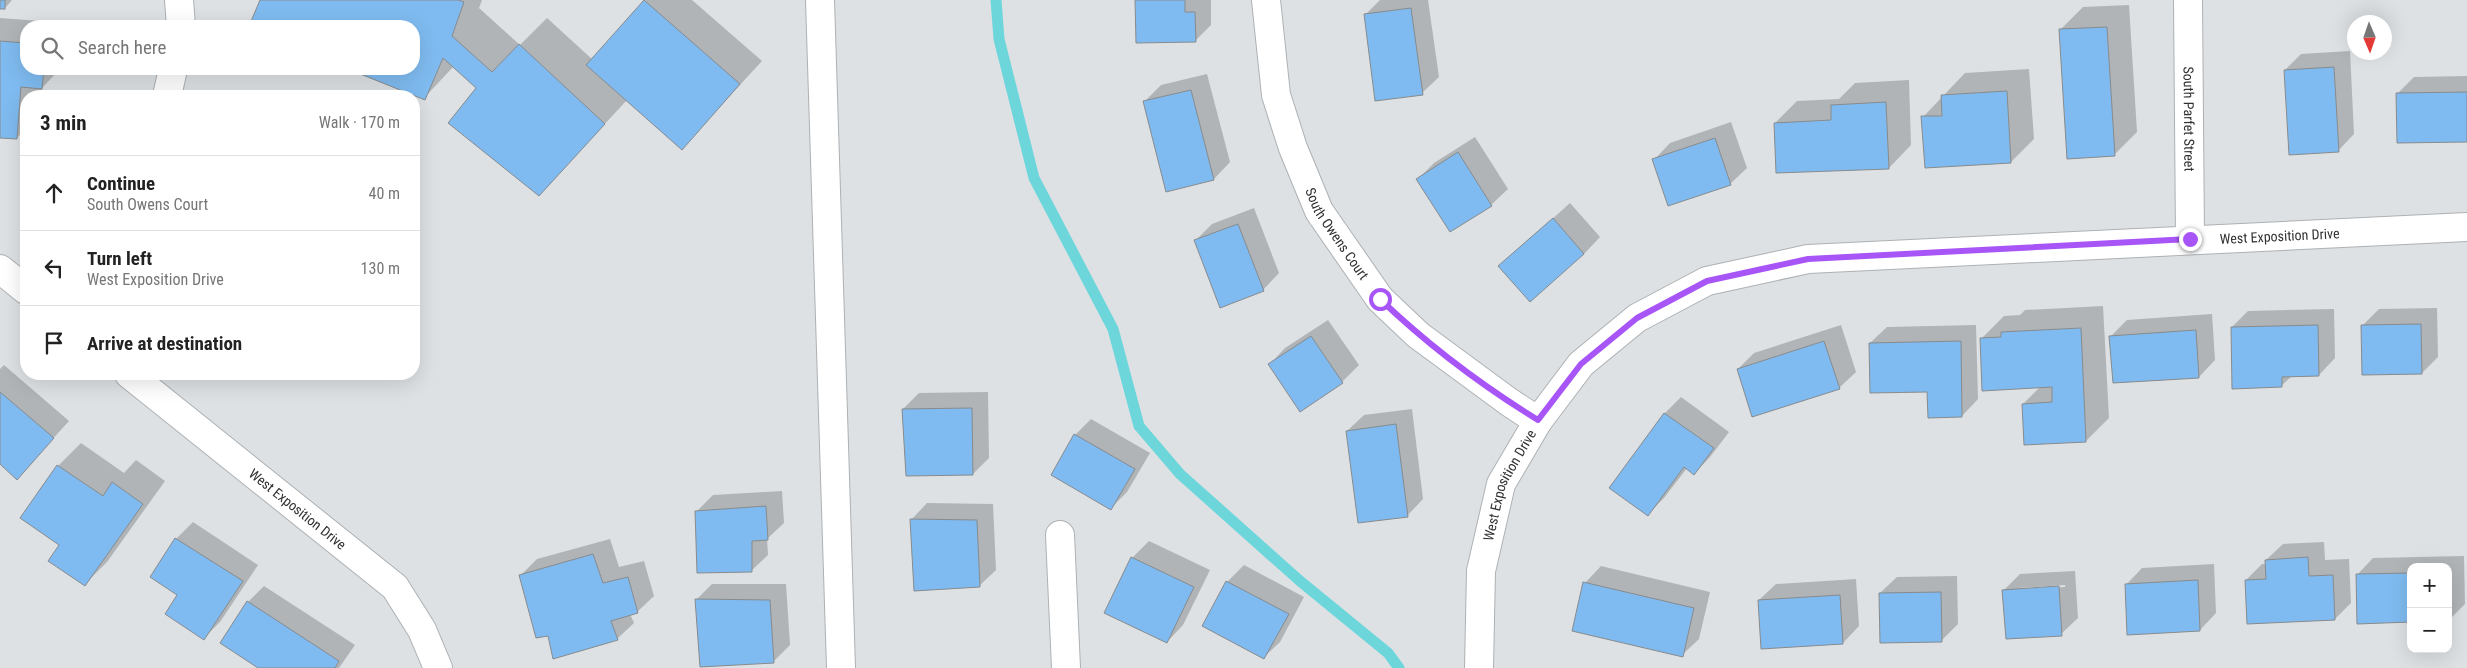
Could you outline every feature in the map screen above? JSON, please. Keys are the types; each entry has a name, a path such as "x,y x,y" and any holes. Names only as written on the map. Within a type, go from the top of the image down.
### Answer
{"street":[{"path":"179,0 181,20"},
{"path":"820,0 841,668"},
{"name":"South Owens Court","path":"1266,0 1276,95 1293,148 1319,211 1386,305 1418,335 1509,402 1538,420"},
{"name":"South Parfet Street","path":"2188,0 2190,239"},
{"path":"168,90 172,75"},
{"name":"West Exposition Drive","path":"1479,668 1481,571 1501,484 1538,420 1581,364 1637,318 1707,281 1808,259 2467,227"},
{"path":"0,269 20,285"},
{"name":"West Exposition Drive","path":"136,380 395,587 422,630 438,668"},
{"path":"1060,536 1066,668"}],"building":[{"path":"0,0 5,0 5,9 0,9"},
{"path":"260,0 458,0 464,2 452,36 492,72 519,44 605,124 539,196 448,123 476,88 443,58 425,100 420,98 420,90 400,90 363,75 420,75 420,20 252,20"},
{"path":"644,0 740,84 682,150 586,65"},
{"path":"1135,0 1185,0 1185,12 1195,12 1196,42 1136,43"},
{"path":"1411,8 1423,95 1375,101 1364,14"},
{"path":"2107,27 2115,156 2067,159 2059,29"},
{"path":"0,41 20,43 20,75 43,75 42,89 21,87 17,139 0,138"},
{"path":"2334,67 2339,152 2289,155 2284,70"},
{"path":"1191,90 1214,180 1166,192 1143,101"},
{"path":"2007,91 2011,163 1925,168 1921,116 1942,116 1941,95"},
{"path":"2467,92 2467,142 2397,143 2396,93"},
{"path":"1886,102 1889,169 1776,173 1774,123 1831,120 1831,105"},
{"path":"1715,138 1731,185 1668,206 1652,159"},
{"path":"1458,152 1492,206 1450,232 1416,179"},
{"path":"1553,218 1584,254 1530,302 1498,266"},
{"path":"1238,224 1264,291 1220,308 1194,240"},
{"path":"2421,324 2422,374 2362,375 2361,325"},
{"path":"2318,325 2319,376 2282,377 2282,387 2232,389 2231,327"},
{"path":"2081,328 2086,442 2024,445 2022,404 2052,402 2052,387 1982,391 1980,338 2001,337 2001,332"},
{"path":"2196,330 2199,378 2113,383 2109,336"},
{"path":"1311,336 1343,383 1300,412 1268,364"},
{"path":"1824,341 1840,389 1752,417 1737,369"},
{"path":"1961,341 1962,417 1928,418 1927,392 1870,393 1869,343"},
{"path":"0,392 54,438 17,480 0,464"},
{"path":"972,408 973,475 906,476 902,409"},
{"path":"1664,413 1714,448 1694,475 1684,467 1648,516 1609,488"},
{"path":"1396,424 1408,517 1358,523 1346,431"},
{"path":"1074,434 1135,469 1111,510 1051,475"},
{"path":"57,465 103,496 112,482 143,504 85,586 48,561 59,545 20,518"},
{"path":"766,506 768,540 752,541 752,572 697,573 695,511"},
{"path":"910,519 977,520 980,587 914,591"},
{"path":"175,538 243,581 204,640 165,614 177,595 150,577"},
{"path":"593,554 603,583 628,577 638,613 611,621 618,640 553,659 548,636 536,638 519,575"},
{"path":"1131,557 1194,587 1167,643 1104,613"},
{"path":"2308,557 2309,576 2333,575 2335,620 2247,624 2245,580 2266,579 2265,560"},
{"path":"2407,573 2407,622 2357,624 2356,574"},
{"path":"2198,580 2200,631 2127,635 2125,584"},
{"path":"1226,581 1289,614 1264,659 1202,626"},
{"path":"1583,582 1694,608 1683,657 1572,631"},
{"path":"2059,586 2062,636 2006,639 2002,590"},
{"path":"1941,592 1942,642 1880,643 1879,593"},
{"path":"1840,595 1843,644 1761,649 1758,600"},
{"path":"695,599 770,600 774,663 700,667"},
{"path":"247,601 339,661 335,668 258,668 220,643"}],"waterway":[{"path":"996,0 999,39 1034,178 1113,329 1139,426 1180,474 1300,581 1388,653 1399,668"}],"route":[{"path":"1380,299 1418,335 1509,402 1538,420 1581,364 1637,318 1707,281 1808,259 2190,239"}]}
